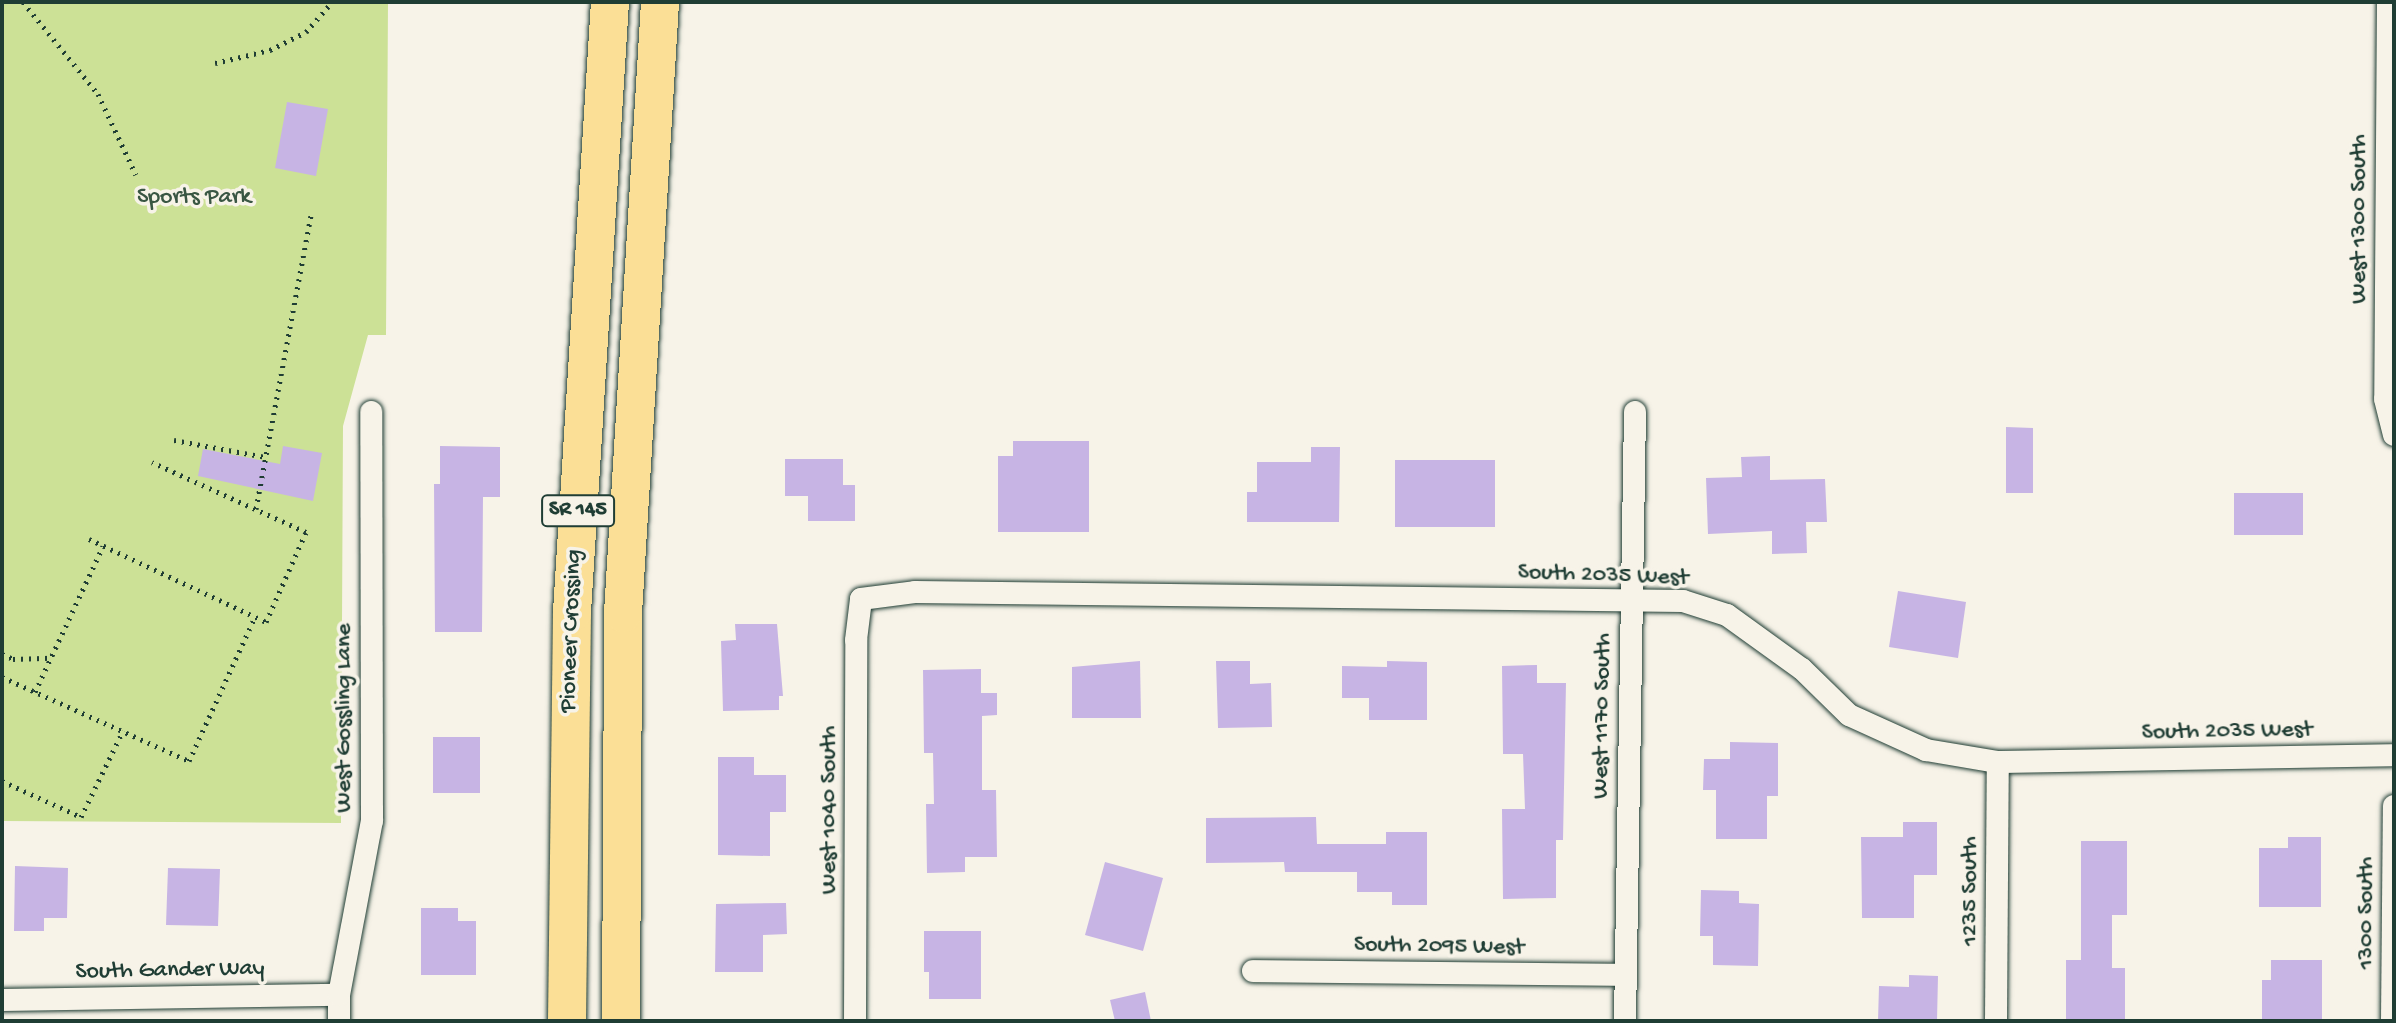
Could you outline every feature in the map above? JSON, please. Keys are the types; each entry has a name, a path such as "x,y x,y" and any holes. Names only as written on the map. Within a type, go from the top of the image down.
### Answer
{"highway":[{"name":"Pioneer Crossing","path":"567,1021 572,612 610,2"},
{"name":"SR 145","path":"621,1021 623,613 660,2"}],"street":[{"name":"West 1300 South","path":"2388,2 2390,134 2385,399 2394,435"},
{"name":"West Gossling Lane","path":"339,1021 339,995 372,821 371,412"},
{"name":"West 1170 South","path":"1625,1021 1635,412"},
{"name":"South 2035 West","path":"861,599 915,592 1683,601 1727,615 1802,669 1849,715 1926,750 1998,762 2394,755"},
{"name":"West 1040 South","path":"855,1021 856,656 861,599"},
{"name":"1235 South","path":"1996,1021 1998,762"},
{"name":"1300 South","path":"2392,1021 2394,806"},
{"name":"South 2095 West","path":"1253,971 1626,975"},
{"name":"South Gander Way","path":"2,1000 339,995"}],"path":[{"path":"23,2 98,94 136,175"},
{"path":"215,63 270,50 306,32 332,2"},
{"path":"256,509 312,211"},
{"path":"174,440 266,457"},
{"path":"89,539 266,622 306,532 152,462"},
{"path":"35,692 103,546"},
{"path":"2,677 189,761 255,617"},
{"path":"2,654 13,659 51,658"},
{"path":"2,781 81,817 123,731"}],"green space":[{"name":"Sports Park","path":"2,2 388,2 386,335 368,335 343,426 341,823 2,821"}],"building":[{"path":"287,102 328,109 316,176 275,168"},
{"path":"2006,427 2033,428 2033,493 2006,493"},
{"path":"1013,441 1089,441 1089,532 998,532 998,456 1013,456"},
{"path":"283,446 322,453 313,501 198,476 203,449 280,464"},
{"path":"440,446 500,447 500,497 483,497 482,632 435,632 434,484 440,484"},
{"path":"1311,447 1340,447 1339,522 1247,522 1247,492 1257,492 1257,462 1311,462"},
{"path":"1770,456 1770,480 1825,479 1827,522 1806,522 1807,553 1772,554 1772,531 1708,534 1706,478 1742,477 1741,457"},
{"path":"785,459 843,459 843,485 855,485 855,521 808,521 808,496 785,496"},
{"path":"1395,460 1495,460 1495,527 1395,527"},
{"path":"2234,493 2303,493 2303,535 2234,535"},
{"path":"1898,591 1966,602 1958,658 1889,647"},
{"path":"735,624 777,624 783,696 779,696 779,710 723,711 721,641 736,640"},
{"path":"1140,661 1141,718 1072,718 1072,667"},
{"path":"1216,661 1250,661 1250,684 1271,683 1272,727 1218,728"},
{"path":"1387,661 1427,662 1427,720 1369,720 1369,698 1342,698 1342,666 1387,667"},
{"path":"1537,665 1537,683 1566,683 1563,840 1556,840 1556,898 1503,899 1502,809 1525,809 1523,754 1503,754 1502,666"},
{"path":"981,669 981,693 997,693 997,715 982,716 982,790 996,790 997,857 965,857 965,872 927,873 926,804 934,804 933,753 924,753 923,670"},
{"path":"433,737 480,737 480,793 433,793"},
{"path":"1730,742 1778,743 1778,796 1767,796 1767,839 1716,839 1716,790 1703,790 1704,759 1730,759"},
{"path":"718,757 754,757 754,775 786,775 786,812 770,812 770,856 718,855"},
{"path":"1316,817 1317,844 1386,844 1386,832 1427,832 1427,905 1392,905 1392,892 1357,892 1357,872 1285,872 1284,862 1206,863 1206,818"},
{"path":"1903,822 1937,822 1937,875 1914,875 1914,918 1862,918 1861,837 1903,837"},
{"path":"2288,837 2321,837 2321,907 2259,907 2259,848 2288,848"},
{"path":"2081,841 2127,841 2127,915 2112,915 2112,968 2125,968 2125,1021 2066,1021 2066,960 2081,960"},
{"path":"1105,862 1163,878 1143,951 1085,935"},
{"path":"15,866 68,868 67,918 44,918 44,931 14,931"},
{"path":"168,868 220,869 218,926 166,925"},
{"path":"1701,890 1739,891 1739,903 1759,904 1758,966 1713,965 1713,936 1700,936"},
{"path":"786,903 787,934 763,935 763,972 715,972 716,904"},
{"path":"421,908 458,908 458,921 476,921 476,975 421,975"},
{"path":"924,931 981,931 981,999 929,999 929,972 924,972"},
{"path":"2271,960 2322,960 2322,1021 2262,1021 2262,980 2271,980"},
{"path":"1909,975 1938,976 1937,1021 1878,1021 1879,986 1909,987"},
{"path":"1145,992 1151,1021 1115,1021 1110,1000"}]}
